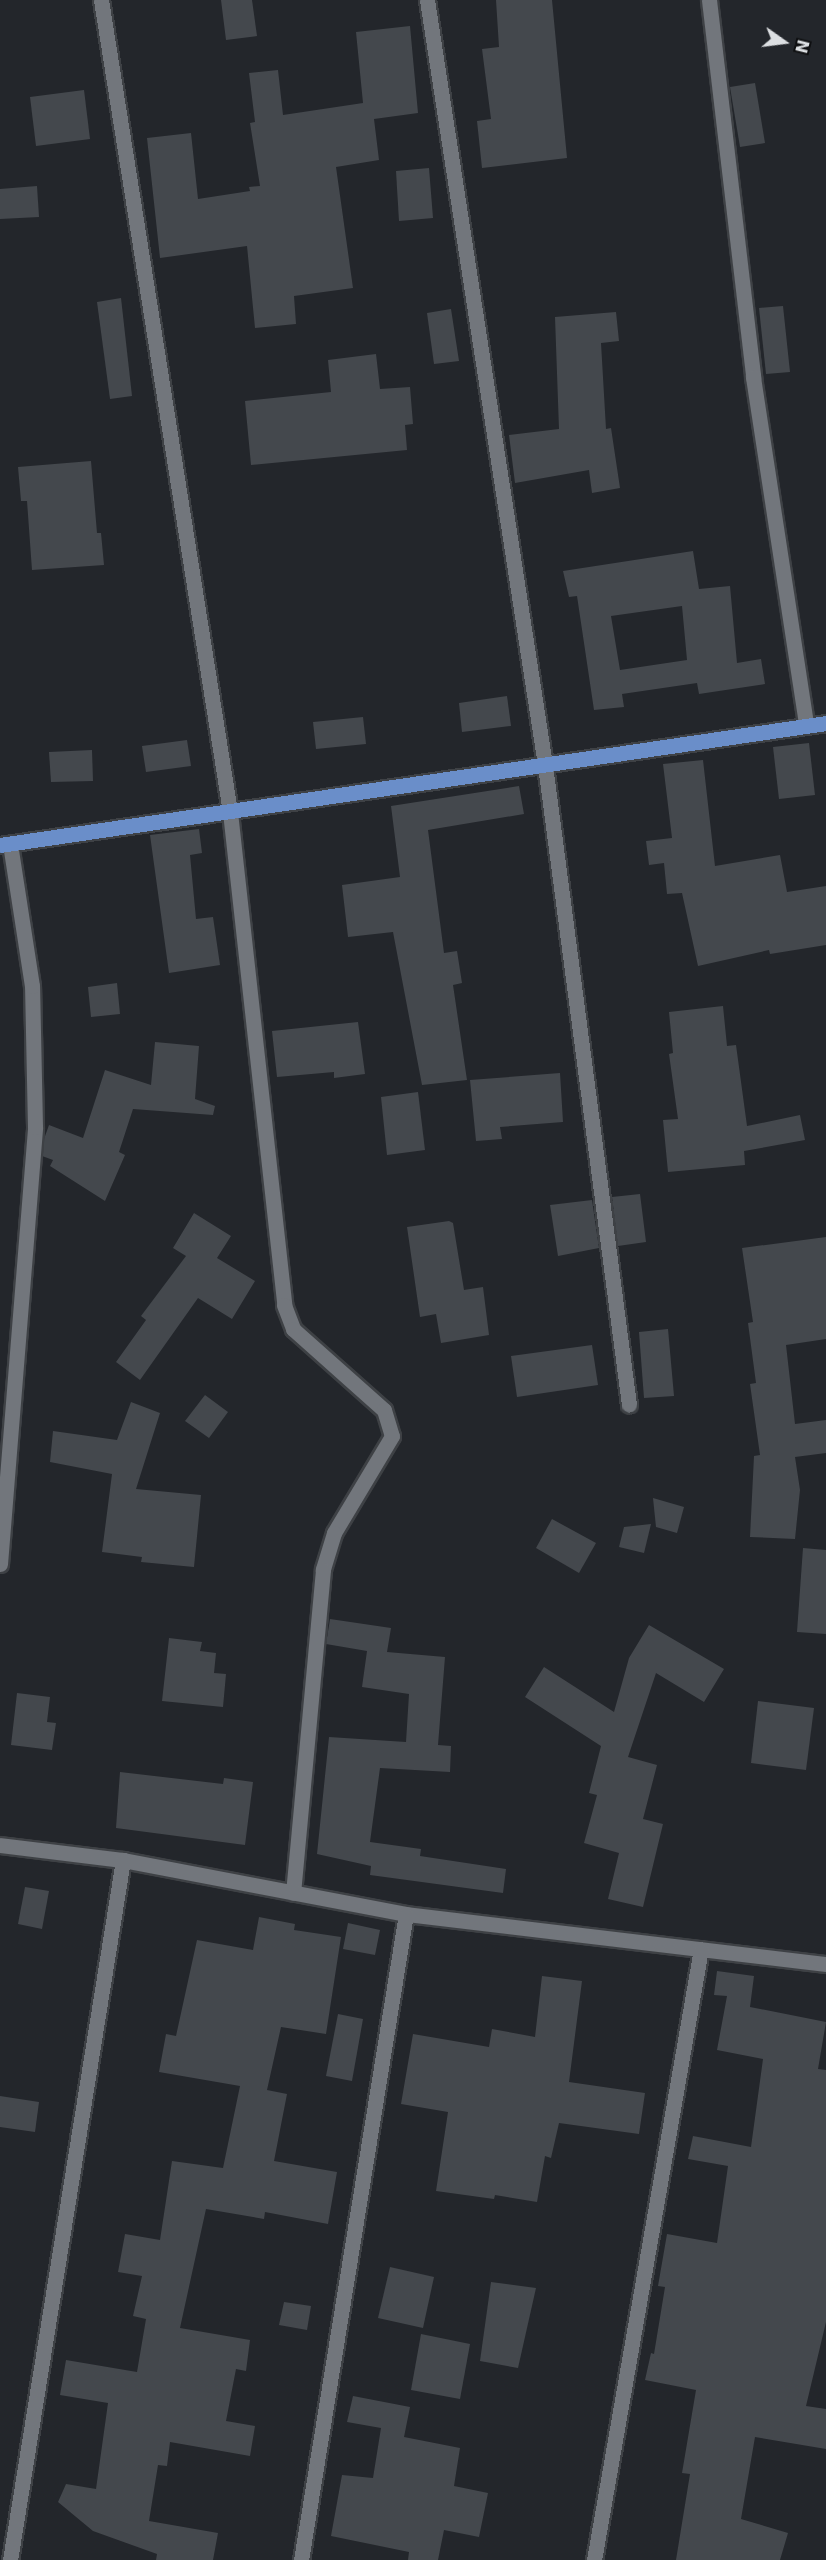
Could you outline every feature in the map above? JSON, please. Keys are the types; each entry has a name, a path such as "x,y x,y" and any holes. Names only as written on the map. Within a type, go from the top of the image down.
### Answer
{"main road":[{"path":"5,844 826,723"}],"street":[{"path":"101,0 230,812 284,1305 294,1329 384,1410 392,1436 334,1533 323,1570 293,1893"},
{"path":"427,0 545,765 629,1405"},
{"path":"709,0 753,377 806,725"},
{"path":"0,1564 35,1127 32,987 5,844"},
{"path":"0,1845 123,1860 406,1914 826,1964"},
{"path":"10,2560 123,1860"},
{"path":"301,2560 406,1914"},
{"path":"594,2560 701,1948"}],"building":[{"path":"221,0 252,0 257,36 226,40"},
{"path":"496,0 552,0 567,158 482,168 477,121 491,119 482,49 499,47"},
{"path":"410,26 418,113 374,119 379,160 336,167 353,288 294,296 296,324 255,328 247,246 160,258 147,138 191,133 198,199 250,191 249,187 260,186 250,123 255,122 249,73 278,70 283,115 363,103 356,32"},
{"path":"755,83 765,143 740,147 730,87"},
{"path":"84,90 90,139 36,146 30,97"},
{"path":"429,168 433,218 399,221 396,171"},
{"path":"37,186 39,217 0,219 0,189"},
{"path":"121,298 132,396 110,399 97,302"},
{"path":"783,306 790,372 766,374 759,308"},
{"path":"451,309 459,361 434,364 427,313"},
{"path":"616,312 619,341 601,343 606,429 611,428 620,488 592,493 589,470 515,483 509,435 559,429 555,317"},
{"path":"376,354 380,389 410,387 413,424 405,425 407,450 251,465 245,401 331,392 328,360"},
{"path":"91,461 97,533 101,533 104,565 32,570 27,501 21,501 18,467"},
{"path":"693,551 699,589 730,586 737,663 761,659 765,684 699,694 697,683 622,694 624,707 594,710 577,596 569,597 563,571","holes":["682,606 687,660 620,670 611,616"]},
{"path":"507,696 511,726 462,732 459,703"},
{"path":"363,717 366,744 316,749 313,722"},
{"path":"187,740 191,766 146,772 142,746"},
{"path":"809,743 815,795 779,799 773,747"},
{"path":"92,750 93,781 51,782 49,752"},
{"path":"703,760 715,866 780,855 787,892 826,886 826,945 770,954 769,950 698,966 682,893 667,894 664,863 649,865 646,841 672,838 663,764"},
{"path":"519,786 524,814 428,830 444,953 457,951 462,983 453,985 467,1080 422,1085 393,932 348,937 342,885 400,877 391,806"},
{"path":"199,829 202,853 190,855 196,919 213,917 220,965 169,973 150,835"},
{"path":"117,983 120,1014 91,1017 88,987"},
{"path":"723,1006 727,1046 736,1045 747,1126 800,1115 805,1140 744,1151 745,1165 668,1172 663,1120 678,1119 669,1054 673,1053 669,1012"},
{"path":"358,1022 365,1074 334,1078 334,1072 277,1077 272,1031"},
{"path":"155,1042 199,1046 195,1099 215,1106 213,1115 133,1109 119,1152 125,1155 105,1201 50,1166 53,1160 42,1156 44,1139 49,1125 83,1138 105,1070 151,1085"},
{"path":"560,1073 563,1122 500,1127 502,1139 476,1141 470,1080"},
{"path":"418,1092 425,1150 387,1155 381,1097"},
{"path":"640,1194 646,1242 618,1246 612,1197"},
{"path":"592,1200 599,1248 558,1256 550,1205"},
{"path":"194,1213 231,1236 217,1258 255,1281 232,1319 198,1298 140,1380 116,1362 146,1320 141,1316 186,1256 173,1248"},
{"path":"449,1221 453,1223 464,1290 483,1287 489,1335 441,1343 436,1314 420,1317 407,1227"},
{"path":"826,1237 826,1339 786,1345 795,1424 826,1420 826,1453 795,1457 800,1490 795,1539 750,1537 754,1456 760,1455 750,1384 756,1383 748,1323 753,1322 742,1248"},
{"path":"668,1329 674,1396 644,1398 639,1332"},
{"path":"592,1345 598,1385 517,1397 511,1356"},
{"path":"205,1395 228,1412 209,1438 185,1421"},
{"path":"131,1402 160,1413 136,1489 201,1495 194,1567 141,1562 142,1557 102,1552 112,1474 50,1462 53,1431 117,1440"},
{"path":"653,1498 684,1507 677,1533 656,1527"},
{"path":"552,1519 596,1543 579,1573 536,1548"},
{"path":"651,1524 644,1553 619,1547 624,1527"},
{"path":"803,1548 826,1550 826,1634 797,1632"},
{"path":"330,1619 391,1628 387,1652 445,1657 438,1745 451,1746 450,1772 380,1768 370,1842 421,1849 420,1856 506,1869 503,1893 370,1875 371,1866 317,1854 329,1737 406,1742 409,1694 362,1687 367,1651 326,1644"},
{"path":"649,1625 724,1669 704,1702 656,1673 628,1757 657,1765 643,1819 663,1824 643,1907 608,1899 619,1853 584,1843 597,1795 589,1793 601,1746 525,1697 544,1667 614,1712 629,1658"},
{"path":"169,1638 202,1642 200,1651 216,1653 214,1673 226,1674 223,1707 162,1701"},
{"path":"17,1693 50,1697 47,1722 56,1723 52,1750 11,1745"},
{"path":"758,1701 814,1708 806,1770 751,1763"},
{"path":"120,1772 223,1784 224,1778 253,1782 245,1845 116,1828"},
{"path":"25,1887 49,1891 42,1929 18,1924"},
{"path":"259,1917 295,1924 294,1930 341,1937 326,2034 281,2027 267,2090 287,2094 274,2161 337,2172 328,2224 265,2212 264,2219 206,2209 180,2328 250,2340 246,2371 236,2369 226,2421 255,2426 250,2456 170,2442 167,2466 158,2465 149,2521 218,2533 213,2560 156,2560 157,2554 93,2531 58,2502 66,2484 96,2489 108,2403 60,2395 66,2360 137,2372 146,2319 133,2316 142,2276 118,2272 125,2234 160,2240 172,2161 223,2168 240,2086 159,2072 166,2034 176,2036 197,1940 253,1950"},
{"path":"348,1923 380,1930 375,1955 343,1949"},
{"path":"717,1971 754,1976 750,2007 826,2022 818,2069 826,2070 826,2322 806,2406 826,2409 826,2449 755,2437 741,2519 788,2533 780,2560 676,2560 690,2474 682,2473 696,2390 645,2380 651,2353 654,2354 665,2287 658,2286 667,2234 717,2243 728,2166 688,2159 693,2136 751,2147 763,2059 717,2050 727,1996 714,1995"},
{"path":"542,1976 582,1981 569,2082 645,2093 639,2134 559,2123 551,2158 545,2156 537,2202 495,2195 494,2199 436,2191 448,2112 401,2104 413,2034 489,2047 492,2029 535,2037"},
{"path":"338,2014 363,2019 352,2081 326,2076"},
{"path":"0,2096 39,2102 35,2132 0,2127"},
{"path":"390,2267 434,2277 423,2328 378,2318"},
{"path":"491,2282 536,2288 518,2368 480,2361"},
{"path":"284,2302 311,2306 307,2330 279,2325"},
{"path":"421,2334 470,2344 460,2399 411,2390"},
{"path":"353,2396 410,2407 404,2437 460,2448 454,2486 488,2493 479,2537 444,2530 438,2560 408,2560 409,2552 331,2536 342,2475 373,2478 381,2428 347,2422"}]}
